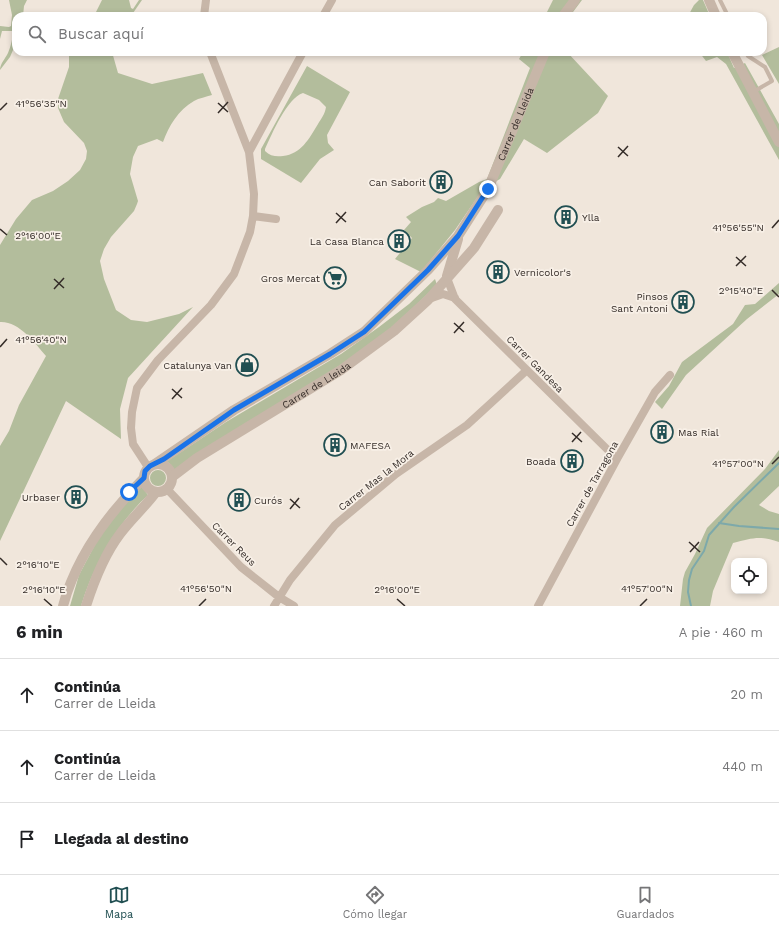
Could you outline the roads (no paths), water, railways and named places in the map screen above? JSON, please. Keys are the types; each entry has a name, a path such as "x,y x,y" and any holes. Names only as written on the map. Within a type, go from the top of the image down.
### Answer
{"street":[{"path":"204,12 206,0"},
{"path":"325,12 332,0"},
{"path":"566,12 575,0"},
{"path":"709,0 714,12"},
{"path":"152,466 133,444 132,412 137,388 158,360 211,305 234,274 250,232 253,216 254,194 249,152 212,56"},
{"path":"249,152 302,56"},
{"name":"Carrer de Lleida","path":"152,466 234,410 330,354 364,332 428,270 458,236 488,189 543,56"},
{"path":"734,56 779,142"},
{"name":"Carrer de Lleida","path":"172,477 197,458 341,370 394,331 428,300 474,248 498,210"},
{"path":"253,216 276,219"},
{"name":"Carrer de Lleida","path":"447,278 458,236"},
{"name":"Carrer Gandesa","path":"447,278 455,298 617,459"},
{"path":"428,300 443,294 455,298"},
{"name":"Carrer Mas la Mora","path":"274,606 290,580 335,526 395,475 467,425 526,370"},
{"name":"Carrer de Tarragona","path":"538,606 617,459 655,392 670,375"},
{"path":"162,464 167,467 172,477 170,485 167,489 161,492 156,492 147,487 144,478 145,471 152,466 162,464"},
{"path":"63,606 66,594 78,566 105,521 129,492 144,478"},
{"name":"Carrer Reus","path":"167,489 241,567 279,597 294,606"},
{"path":"86,606 92,588 110,549 131,520 156,492"}],"lane":[{"path":"720,0 726,12"},
{"path":"748,56 765,67 772,81 752,92"}],"waterway":[{"path":"691,606 688,592 689,580 692,569 704,551 709,535 734,507 779,463"},
{"path":"719,523 779,529"}],"place":[{"name":"Can Saborit","path":"441,182"},
{"name":"Ylla","path":"566,217"},
{"name":"La Casa Blanca","path":"399,241"},
{"name":"Vernicolor's","path":"498,272"},
{"name":"Gros Mercat","path":"335,278"},
{"name":"Pinsos Sant Antoni","path":"683,302"},
{"name":"Catalunya Van","path":"247,365"},
{"name":"Mas Rial","path":"662,432"},
{"name":"MAFESA","path":"335,445"},
{"name":"Boada","path":"572,461"},
{"name":"Urbaser","path":"76,497"},
{"name":"Curós","path":"239,500"}]}
